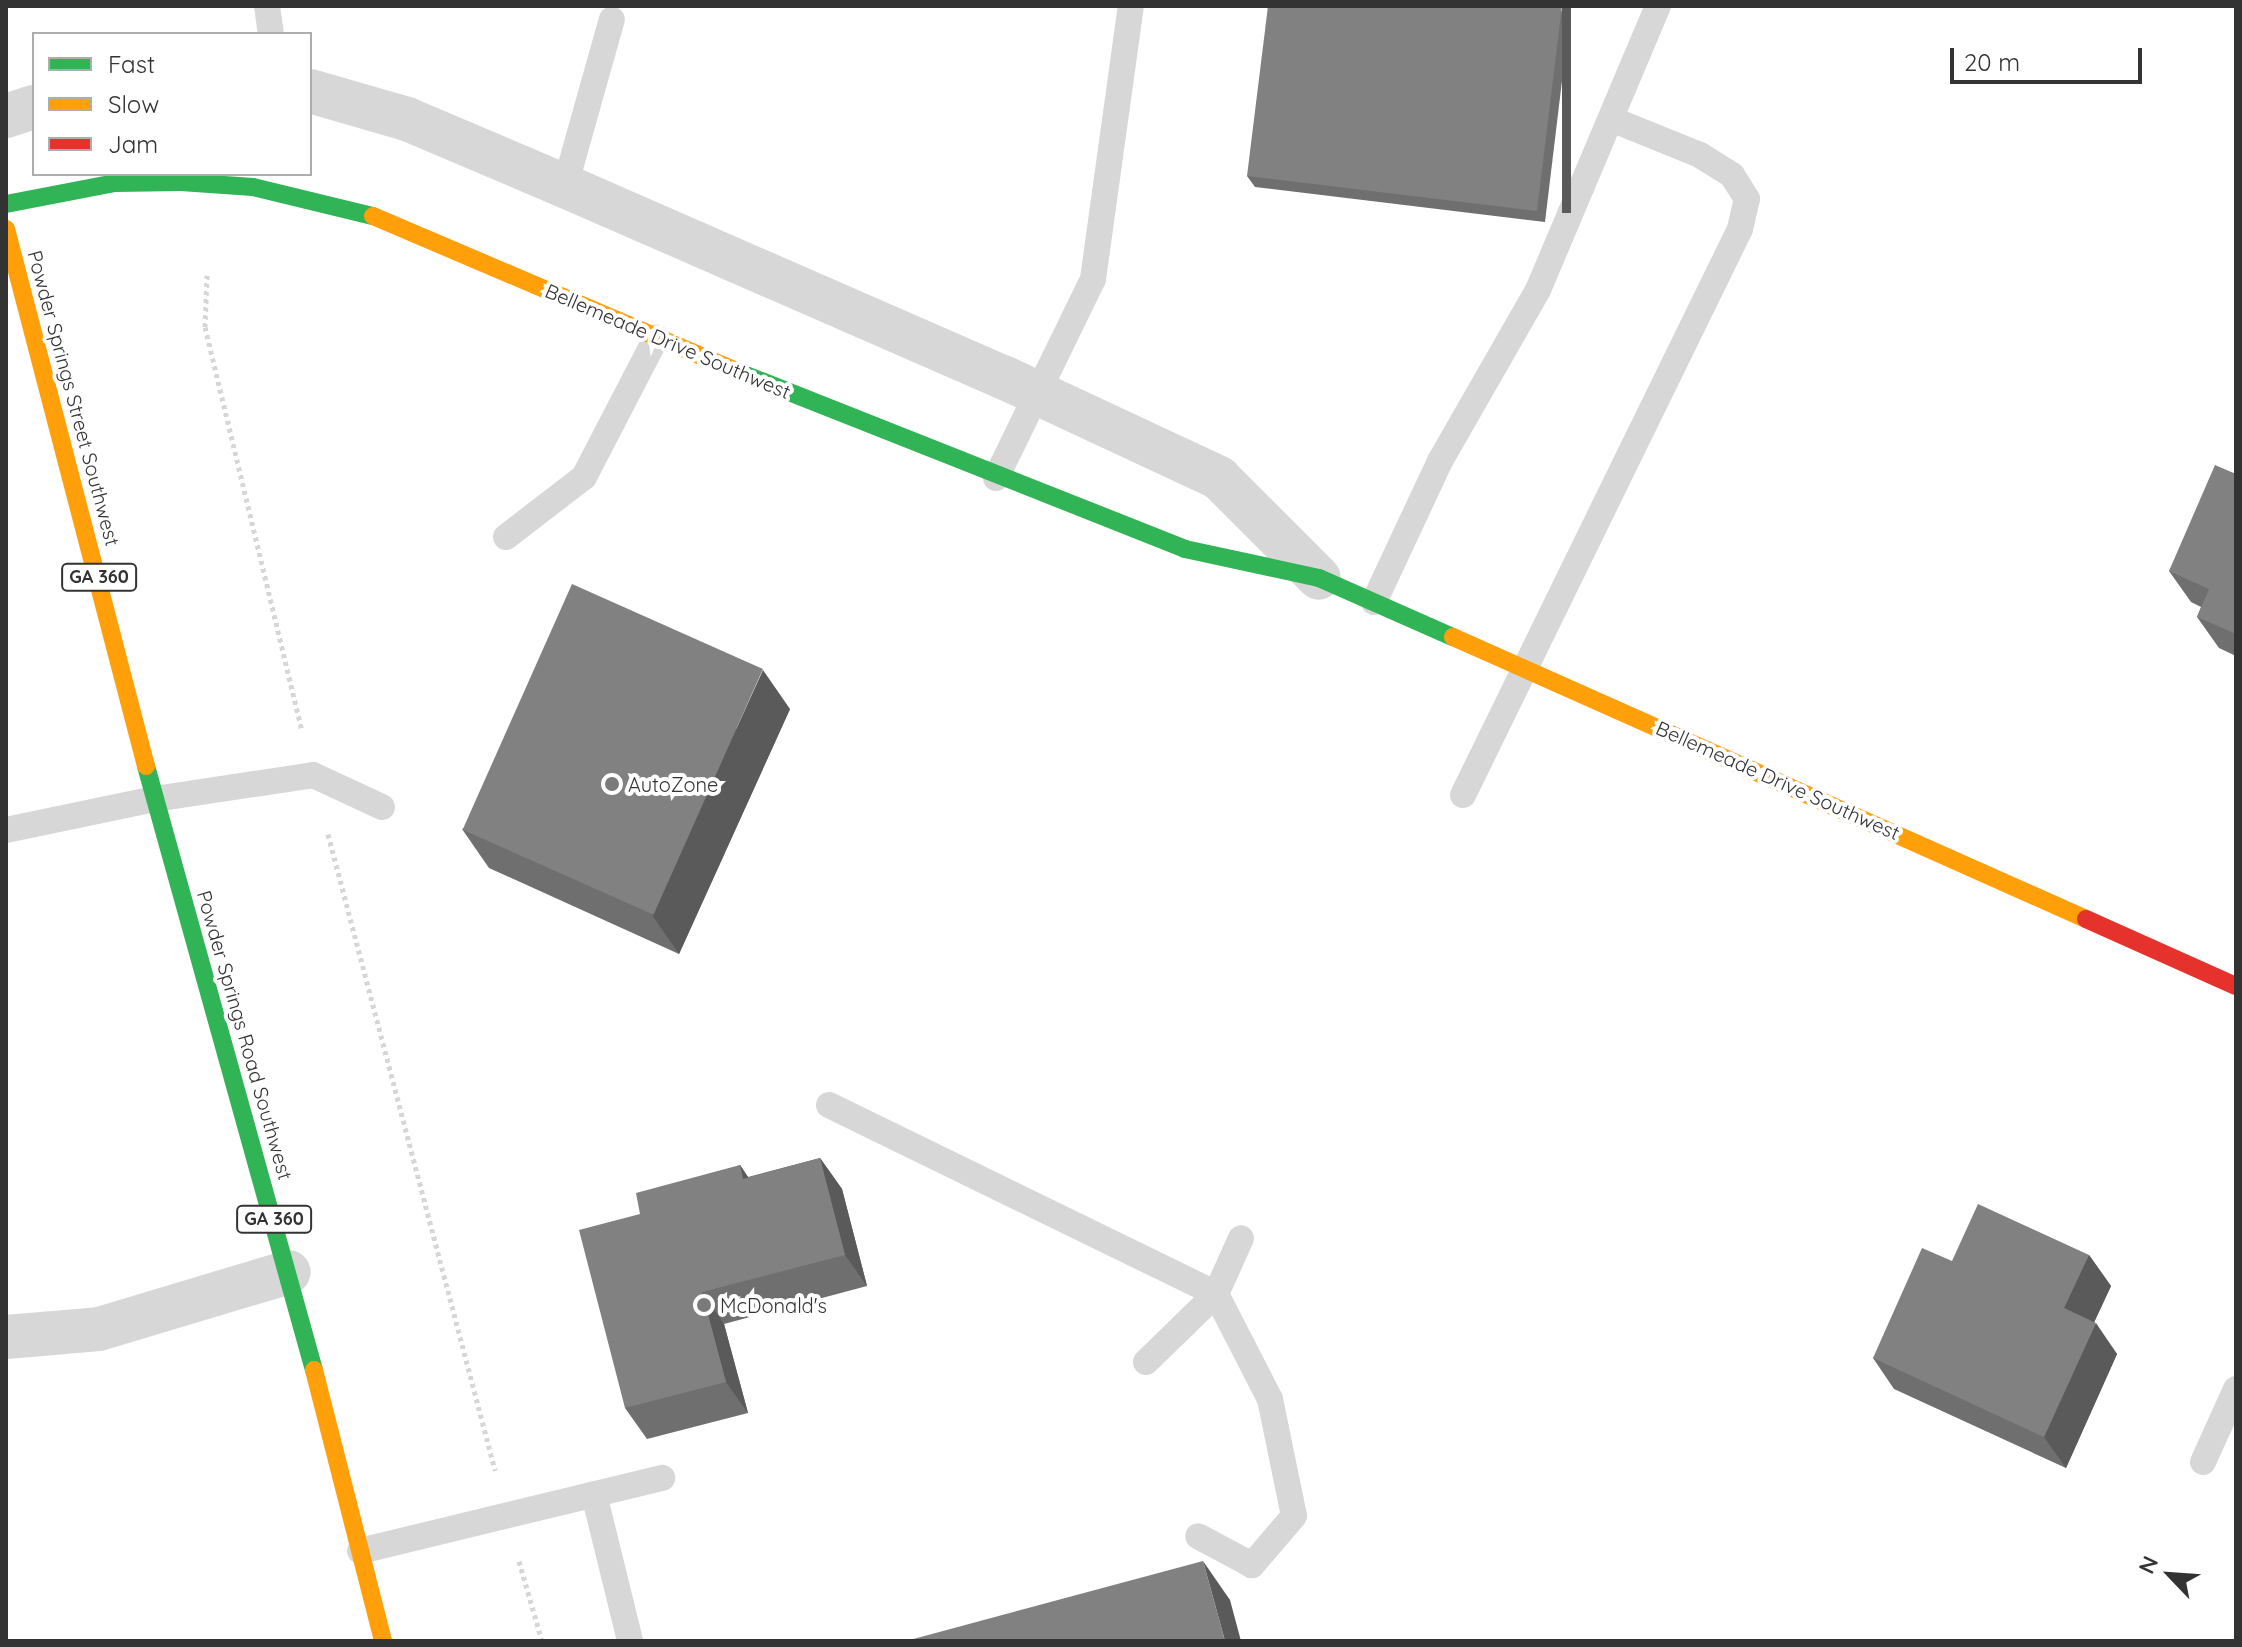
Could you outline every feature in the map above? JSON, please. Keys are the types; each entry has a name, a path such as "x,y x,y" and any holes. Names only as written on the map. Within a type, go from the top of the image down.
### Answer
{"street":[{"name":"Bellemeade Drive Southwest","path":"312,92 407,119 565,186 1036,393 1219,478 1319,578"},
{"path":"6,116 32,108"},
{"name":"Bellemeade Drive Southwest","path":"6,204 115,183 253,187 396,221 656,338 996,478 1185,549 1319,578 2236,986"},
{"name":"Powder Springs Street Southwest","path":"6,229 124,673"},
{"name":"Powder Springs Road Southwest","path":"124,673 155,799 289,1272 383,1641"},
{"path":"6,1337 99,1329 289,1272"}],"lane":[{"path":"267,6 271,32"},
{"path":"996,478 1093,279 1131,6"},
{"path":"1374,602 1440,461 1538,290 1658,6"},
{"path":"565,186 612,19"},
{"path":"1463,795 1740,229 1747,199 1732,175 1700,155 1611,119"},
{"path":"506,537 584,477 656,338"},
{"path":"6,830 155,799 313,775 382,807"},
{"path":"829,1105 1216,1294 1270,1399 1294,1516 1252,1565 1198,1536"},
{"path":"1146,1362 1216,1294 1241,1238"},
{"path":"2203,1462 2236,1389"},
{"path":"360,1551 662,1478"},
{"path":"594,1494 630,1641"}],"path":[{"path":"207,275 205,327 313,775 506,1515 542,1641"}],"building":[{"path":"1268,6 1562,6 1537,211 1247,176"},
{"path":"2215,465 2236,474 2236,634 2197,617 2209,589 2169,571"},
{"path":"572,584 763,669 654,915 463,830"},
{"name":"McDonald's","path":"820,1158 845,1255 702,1292 726,1382 625,1408 579,1230 640,1214 636,1193 740,1165 743,1179"},
{"path":"1978,1204 2089,1255 2064,1308 2096,1323 2044,1437 1873,1358 1922,1248 1952,1261"},
{"path":"1203,1561 1225,1641 906,1641"}],"traffic: fast":[{"path":"6,204 115,183 181,182 253,187 373,216"},
{"path":"736,371 1185,549 1319,578 1453,637"},
{"path":"146,766 314,1370"}],"traffic: slow":[{"path":"373,216 736,371"},
{"path":"6,229 146,766"},
{"path":"1453,637 2086,919"},
{"path":"314,1370 383,1641"}],"traffic: jam":[{"path":"2086,919 2236,986"}],"place":[{"name":"AutoZone","path":"612,784"},
{"name":"McDonald's","path":"704,1305"}]}
